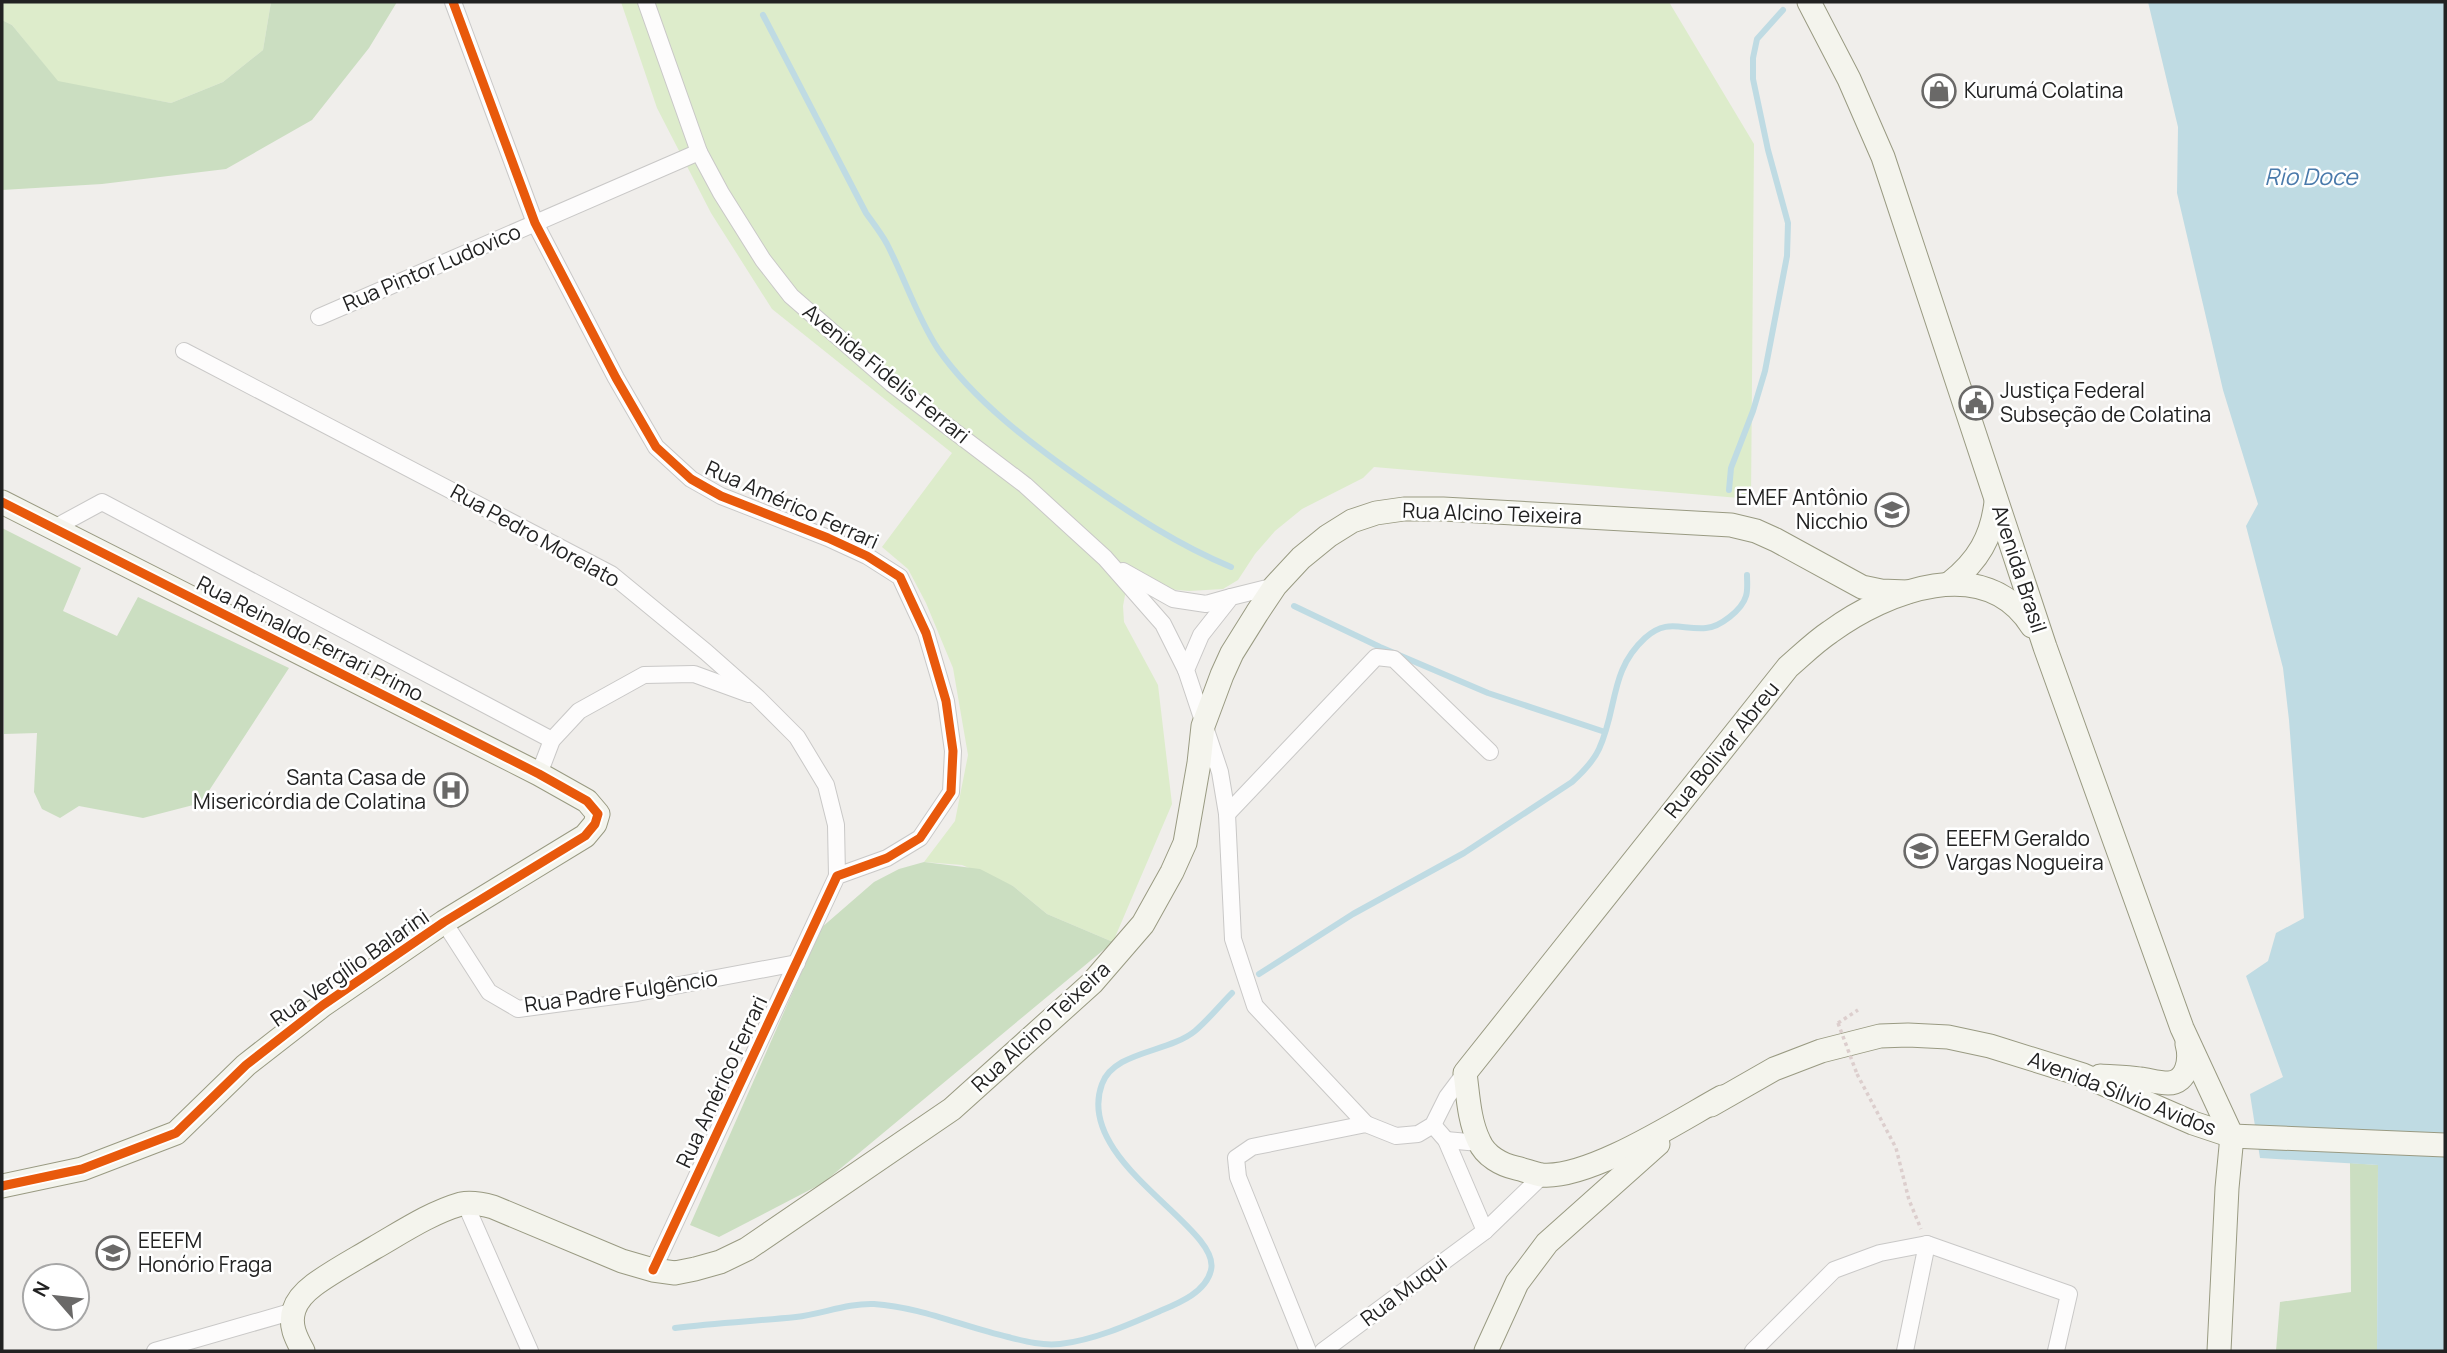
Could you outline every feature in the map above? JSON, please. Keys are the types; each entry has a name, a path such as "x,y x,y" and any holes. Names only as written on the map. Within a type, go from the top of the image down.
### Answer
{"main road":[{"name":"Avenida Brasil","path":"1809,2 1849,79 1883,158 2045,646 2182,1028 2232,1136"},
{"path":"1950,583 1979,555 1988,538 1997,499"},
{"name":"Rua Reinaldo Ferrari Primo","path":"2,502 539,774 587,802 598,814"},
{"name":"Rua Alcino Teixeira","path":"293,1311 302,1296 337,1270 428,1217 465,1203 493,1206 622,1261 653,1270 675,1273 720,1262 747,1249 952,1109 1092,983 1143,924 1172,873 1185,843 1203,726 1232,653 1275,586 1301,558 1352,521 1376,513 1404,509 1443,509 1731,525 1756,531 1776,540 1862,587 1907,592"},
{"name":"Rua Bolivar Abreu","path":"1465,1073 1788,667 1828,633 1852,617 1907,592 1950,583 1971,585 1998,593 2025,615 2045,646"},
{"name":"Rua Vergílio Balarini","path":"2,1186 82,1169 176,1133 246,1065 323,1005 444,922 585,836 595,824 598,814"},
{"path":"2083,1075 2176,1082 2182,1078 2187,1067 2189,1051 2182,1028"},
{"name":"Avenida Sílvio Avidos","path":"1486,1351 1517,1283 1547,1243 1670,1134 1723,1097 1774,1069 1821,1051 1880,1036 1948,1037 1990,1046 2083,1075 2193,1123 2232,1136 2445,1145"},
{"path":"1465,1073 1479,1143 1493,1158 1508,1166 1543,1175 1575,1170 1607,1160 1723,1097"},
{"path":"2219,1351 2232,1136"},
{"path":"293,1311 294,1335 303,1351"}],"street":[{"name":"Rua Américo Ferrari","path":"453,2 535,223 616,378 656,447 691,479 721,496 828,538 867,556 900,577 921,622 946,701 953,751 951,792 920,838 887,858 837,876 653,1270"},
{"name":"Avenida Fidelis Ferrari","path":"646,2 699,152 763,260 791,296 892,384 1025,485 1105,558 1163,624 1186,670 1220,772 1227,814 1233,939 1255,1006 1366,1125"},
{"name":"Rua Pintor Ludovico","path":"319,317 699,152"},
{"name":"Rua Pedro Morelato","path":"184,351 611,574 706,652 797,737 826,785 836,825 837,876"},
{"path":"54,528 102,502 552,740"},
{"name":"Avenida Fidelis Ferrari","path":"1105,558 1173,599 1206,604 1275,586"},
{"path":"1186,670 1201,635 1231,597"},
{"path":"1227,814 1376,657 1394,659 1490,752"},
{"path":"539,774 552,740 579,711 644,675 694,674 758,698"},
{"name":"Rua Padre Fulgêncio","path":"444,922 489,992 518,1009 637,993 797,963"},
{"path":"1308,1351 1238,1177 1236,1158 1252,1147 1366,1125 1396,1136 1418,1134 1433,1125 1447,1097 1465,1073"},
{"path":"1433,1125 1446,1140 1485,1231"},
{"path":"1446,1140 1479,1143"},
{"name":"Rua Muqui","path":"1323,1351 1485,1231 1543,1175"},
{"path":"465,1203 530,1351"},
{"path":"1905,1351 1927,1244"},
{"path":"1753,1351 1834,1270 1880,1253 1927,1244 2069,1294 2056,1351"},
{"path":"155,1351 293,1311"}],"path":[{"path":"1858,1010 1838,1023 1857,1074 1896,1148 1909,1200 1927,1244"}],"green space":[{"path":"2,2 271,2 263,50 223,82 171,103 58,82 12,25 2,20"},
{"path":"271,2 397,2 369,48 312,120 226,169 102,184 2,190 2,20 12,25 58,81 171,103 223,82 263,50"},
{"path":"621,2 1669,2 1754,144 1751,499 1374,467 1363,478 1302,509 1275,531 1255,554 1238,580 1223,589 1189,591 1144,587 1126,590 1124,622 1158,685 1172,804 1113,942 1047,914 1013,886 962,865 924,862 955,821 968,755 953,668 926,603 908,569 882,547 952,453 772,309 711,213 657,108"},
{"path":"2,528 81,568 63,611 117,636 138,597 289,668 201,803 143,818 79,806 60,818 42,809 34,792 37,733 4,734"},
{"path":"924,862 980,869 1013,886 1047,914 1113,942 823,1183 719,1237 690,1225 821,928 874,882 899,869"},
{"path":"2350,1163 2378,1165 2377,1351 2276,1351 2280,1302 2351,1292"}],"water":[{"name":"Rio Doce","path":"2148,2 2445,2 2445,1351 2377,1351 2378,1165 2260,1158 2250,1094 2283,1077 2246,976 2268,961 2276,933 2304,918 2289,720 2283,668 2246,526 2258,504 2223,390 2177,193 2178,127"}],"waterway":[{"path":"1729,490 1731,468 1765,371 1787,256 1788,223 1768,150 1753,79 1757,39 1783,10"},
{"path":"763,15 866,213 887,244 917,311 938,349 953,368 1005,421 1065,467 1155,528 1231,567"},
{"path":"1259,974 1353,914 1464,853 1572,782 1587,767 1599,749 1620,677 1633,651 1645,638 1660,628 1706,628 1724,621 1744,601 1747,575"},
{"path":"1294,606 1380,647 1488,693 1605,732"},
{"path":"675,1328 796,1317 855,1305 874,1304 925,1313 1020,1340 1053,1344 1073,1342 1111,1331 1198,1291 1211,1270 1208,1253 1195,1234 1127,1166 1108,1140 1099,1113 1102,1084 1108,1073 1118,1065 1171,1044 1195,1031 1232,993"}],"cycle path":[{"path":"453,2 535,223 616,378 656,447 691,479 721,496 828,538 867,556 900,577 926,633 946,701 953,751 951,792 920,838 887,858 837,876 653,1270"},
{"path":"2,502 539,774 587,801 598,814 595,824 585,836 444,922 323,1005 246,1065 176,1133 82,1169 2,1186"}],"place":[{"name":"Kurumá Colatina","path":"1939,91"},
{"name":"Justiça Federal Subseção de Colatina","path":"1976,403"},
{"name":"EMEF Antônio Nicchio","path":"1892,510"},
{"name":"Santa Casa de Misericórdia de Colatina","path":"451,790"},
{"name":"EEEFM Geraldo Vargas Nogueira","path":"1921,851"},
{"name":"EEEFM Honório Fraga","path":"113,1253"}]}
